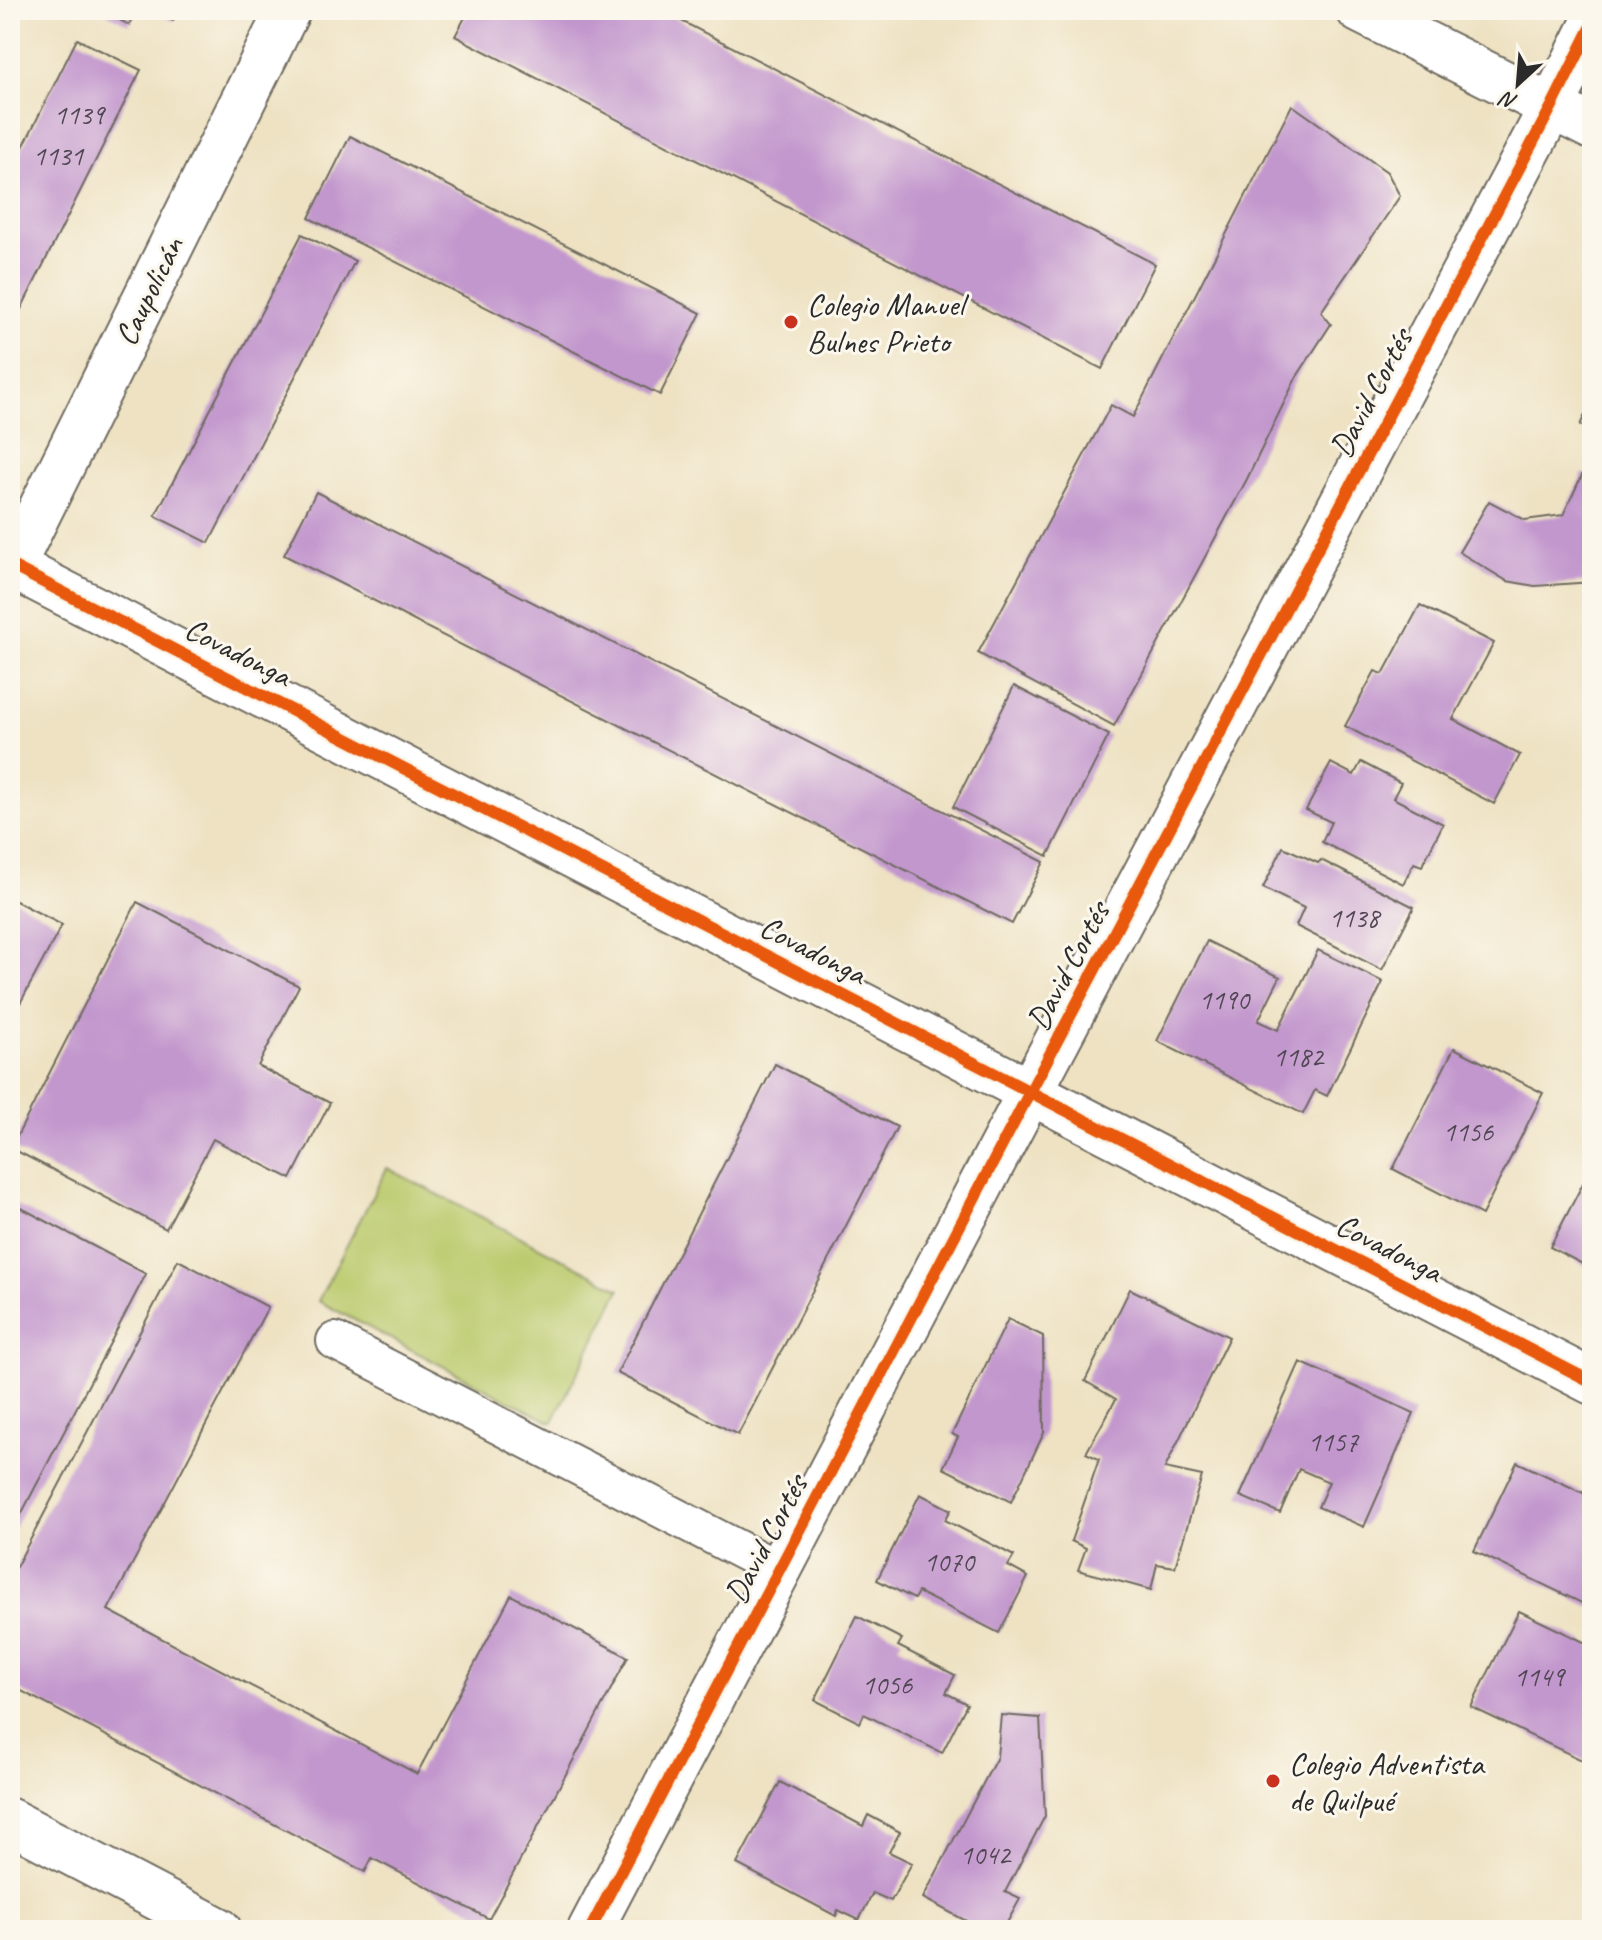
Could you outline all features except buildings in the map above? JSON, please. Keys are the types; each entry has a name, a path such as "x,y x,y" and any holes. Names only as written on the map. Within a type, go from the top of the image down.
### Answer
{"street":[{"name":"Caupolicán","path":"11,568 288,10"},
{"path":"1359,10 1592,127"},
{"name":"David Cortés","path":"590,1930 1592,26"},
{"name":"Covadonga","path":"11,568 1592,1382"},
{"path":"10,1821 219,1930"}],"lane":[{"path":"335,1341 779,1570"}],"green space":[{"path":"387,1168 620,1289 552,1423 318,1301"}],"cycle path":[{"path":"590,1930 1592,26"},
{"path":"10,565 1592,1382"}],"place":[{"name":"Colegio Manuel Bulnes Prieto","path":"791,322"},
{"name":"Colegio Adventista de Quilpué","path":"1273,1781"}]}
